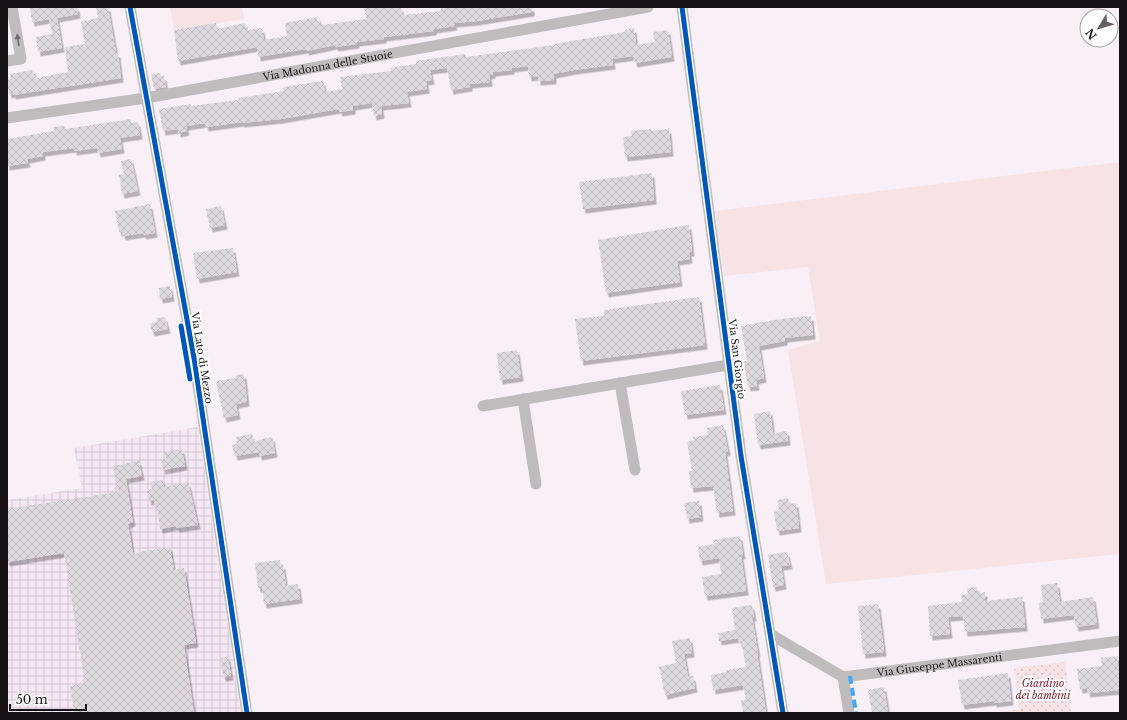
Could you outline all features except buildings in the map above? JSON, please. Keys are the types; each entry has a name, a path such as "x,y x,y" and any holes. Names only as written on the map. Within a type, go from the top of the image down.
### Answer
{"street":[{"path":"7,61 21,59 12,7"},
{"name":"Via Lato di Mezzo","path":"130,7 194,358 247,713"},
{"name":"Via Madonna delle Stuoie","path":"7,118 146,98 648,7"},
{"name":"Via San Giorgio","path":"682,7 741,456 783,713"},
{"path":"483,406 728,365"},
{"path":"620,383 635,470"},
{"path":"523,399 536,484"},
{"path":"770,634 843,677 848,713"},
{"name":"Via Giuseppe Massarenti","path":"843,677 1120,641"}],"shaded area":[{"path":"198,427 241,713 7,713 7,500 82,488 74,448"}],"green space":[{"path":"170,7 242,7 244,19 174,30"},
{"path":"1120,162 1120,554 826,584 788,350 820,341 808,267 724,276 715,211"},
{"name":"Giardino dei bambini","path":"1065,662 1071,713 995,713 1019,709 1014,668"}],"marked path":[{"path":"850,676 856,713"}],"cycle path":[{"path":"130,7 194,358 247,713"},
{"path":"682,7 741,456 783,713"},
{"path":"181,326 190,379"}]}
